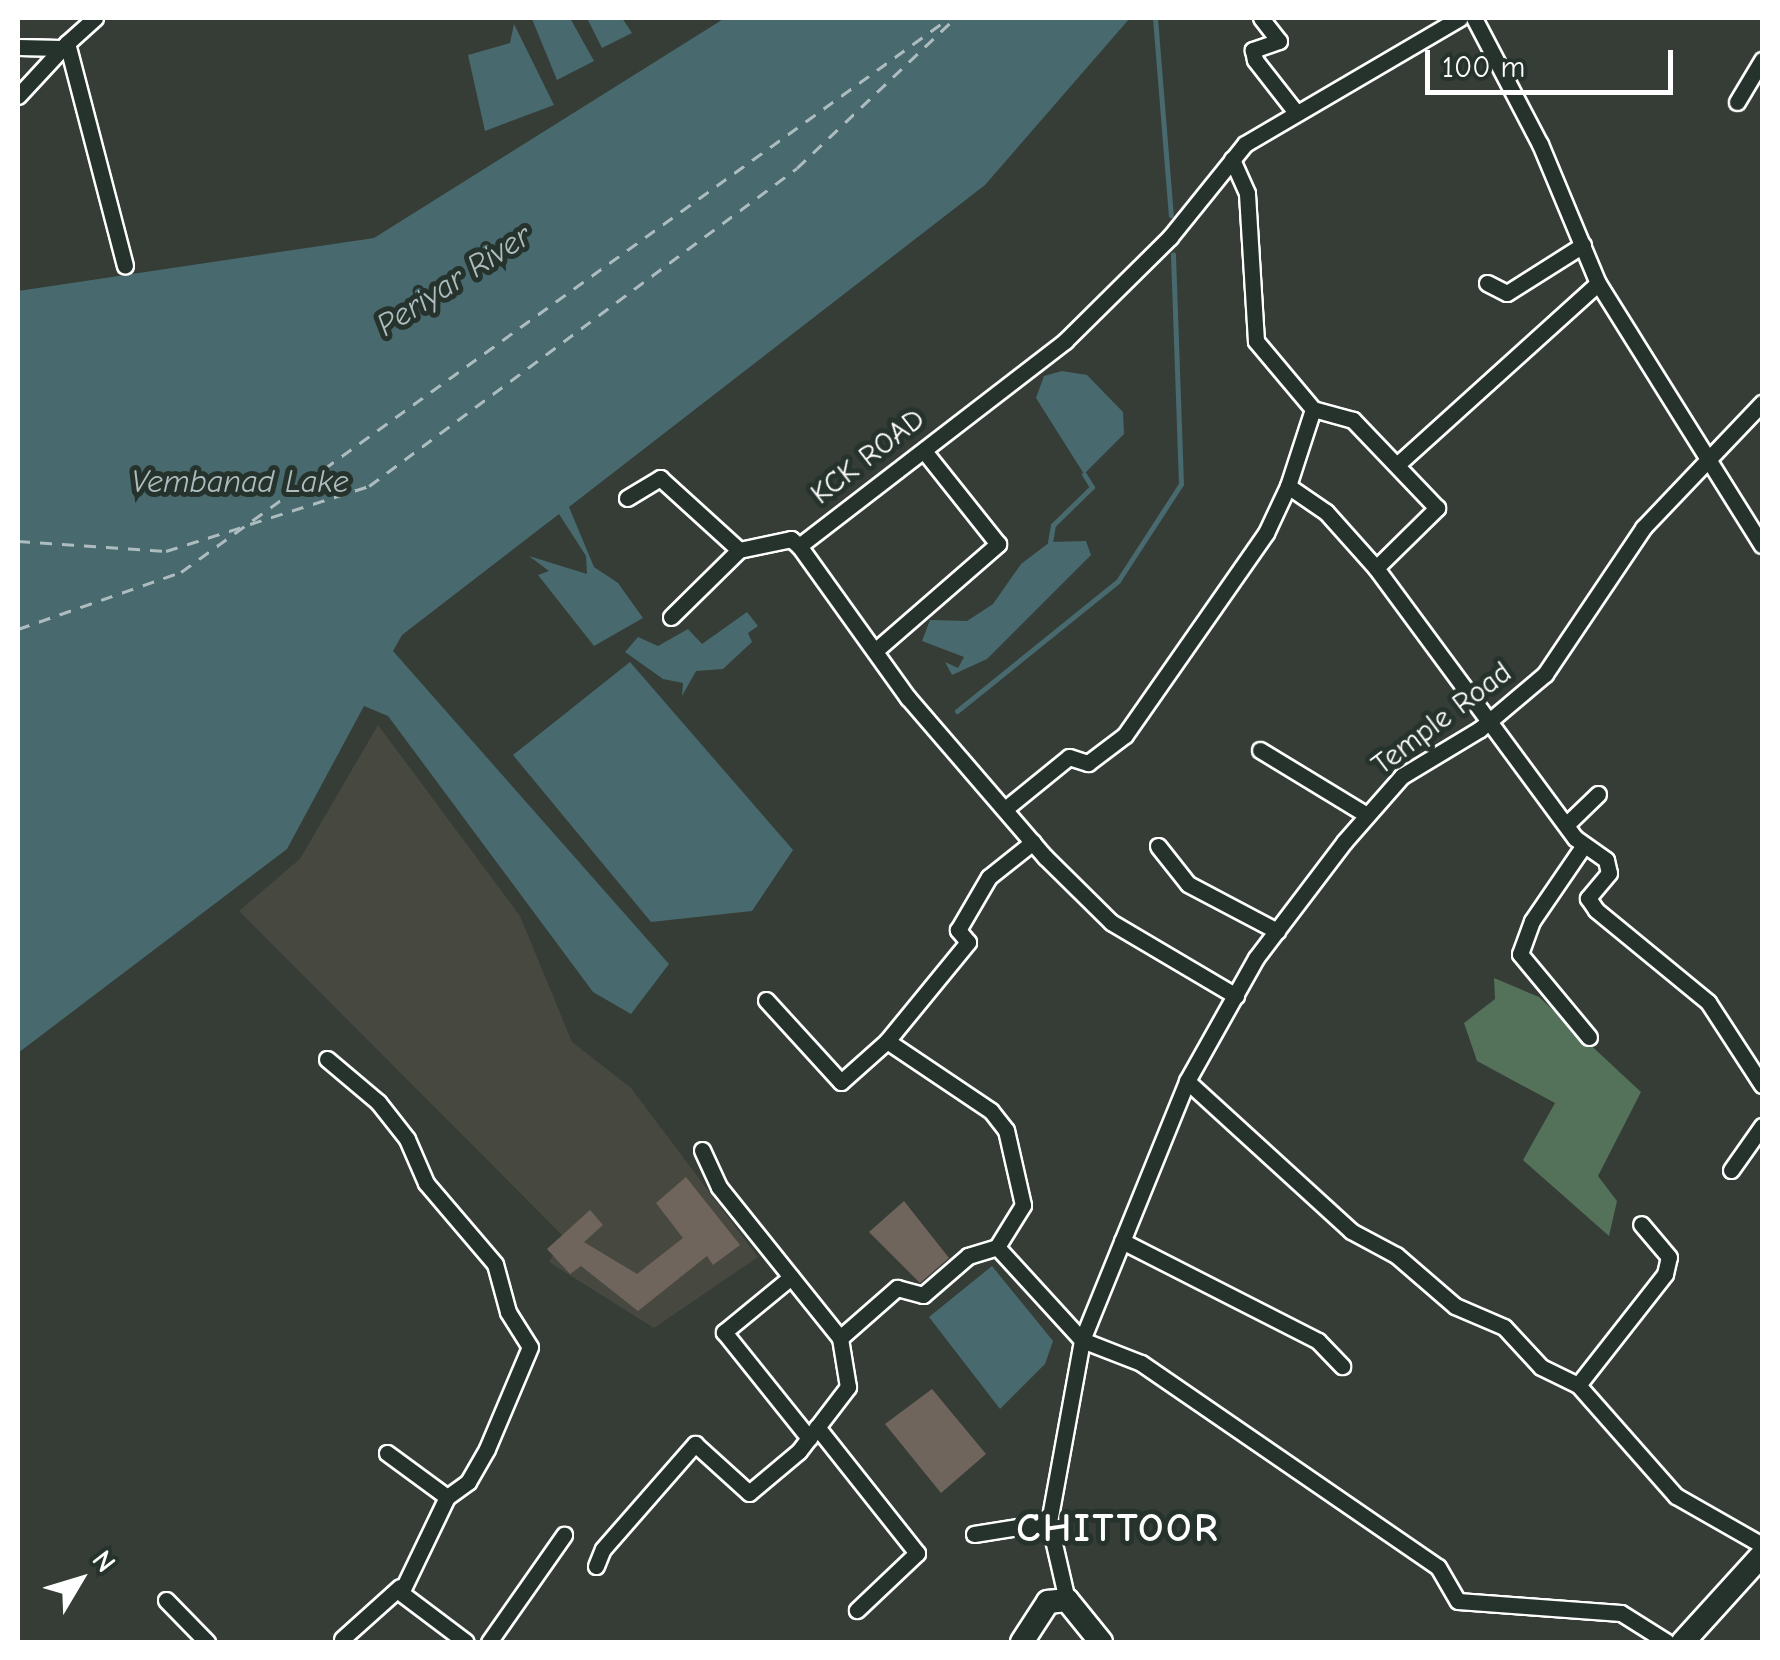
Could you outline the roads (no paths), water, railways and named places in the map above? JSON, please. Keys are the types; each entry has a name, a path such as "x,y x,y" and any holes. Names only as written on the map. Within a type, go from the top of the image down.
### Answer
{"main road":[{"path":"1693,1639 1762,1556"},
{"path":"1022,1642 1048,1602 1068,1600 1102,1642"}],"street":[{"path":"18,96 95,18"},
{"path":"1261,18 1279,40 1252,50 1254,60 1294,110"},
{"name":"KCK ROAD","path":"1236,996 1111,922 1033,842 876,650 799,546 1064,341 1173,233 1232,159 1294,110 1460,18"},
{"path":"1474,18 1598,282 1762,545"},
{"path":"18,47 64,46"},
{"path":"64,46 125,266"},
{"path":"1737,102 1762,60"},
{"path":"1232,159 1247,193 1256,341 1313,409 1352,420 1399,463 1436,508 1376,568"},
{"path":"1486,283 1506,294 1582,245"},
{"path":"1399,463 1598,282"},
{"name":"Temple Road","path":"1048,1522 1082,1340 1187,1081 1277,931 1367,814 1402,776 1492,719 1546,674 1593,594 1707,458 1762,403"},
{"path":"1004,809 1069,757 1088,763 1124,735 1266,533 1288,486 1313,409"},
{"path":"876,650 998,544 924,451"},
{"path":"627,498 660,478 739,550"},
{"path":"1288,486 1326,512 1376,568 1567,824 1584,844 1606,860 1609,872 1588,898 1596,910 1708,1002 1762,1084"},
{"path":"671,617 739,550 791,540 799,546"},
{"path":"1260,750 1367,814"},
{"path":"1567,824 1598,794"},
{"path":"766,1000 841,1082 886,1041 968,942 958,930 989,876 1033,842"},
{"path":"1584,844 1532,921 1520,954 1590,1036"},
{"path":"1158,846 1188,884 1277,931"},
{"path":"840,1338 897,1288 923,1295 968,1256 997,1247 1023,1205 1006,1130 991,1111 886,1041"},
{"path":"327,1060 378,1102 407,1139 426,1184 496,1264 508,1312 530,1346 488,1449 468,1482 447,1497 400,1587 342,1640"},
{"path":"1187,1081 1351,1232 1396,1255 1455,1306 1504,1327 1540,1366 1578,1385 1676,1496 1762,1545"},
{"path":"1732,1170 1762,1126"},
{"path":"596,1566 603,1548 695,1444 749,1493 813,1432 848,1387 840,1338 720,1187 702,1150"},
{"path":"1578,1385 1665,1274 1669,1257 1641,1224"},
{"path":"1122,1240 1318,1340 1342,1366"},
{"path":"997,1247 1082,1340 1140,1363 1422,1556 1458,1600 1622,1613 1667,1642"},
{"path":"792,1277 724,1332 917,1554 857,1610"},
{"path":"387,1453 447,1497"},
{"path":"974,1534 1048,1522 1068,1600"},
{"path":"489,1642 564,1535"},
{"path":"400,1587 421,1614 466,1642"},
{"path":"166,1600 206,1642"}],"water":[{"path":"570,18 594,61 557,80 532,19"},
{"path":"587,18 622,18 632,33 602,48"},
{"name":"Vembanad Lake","path":"725,18 1130,18 985,185 569,507 594,567 618,583 643,618 594,646 538,575 549,571 529,556 587,574 586,556 559,514 402,635 393,651 669,964 631,1014 593,992 388,716 364,706 287,849 18,1053 18,291 374,238"},
{"path":"514,24 554,105 485,131 468,55 510,43"},
{"path":"1062,371 1087,375 1123,412 1124,434 1084,474 1036,398 1044,376"},
{"path":"1086,541 1091,555 987,659 952,675 945,662 958,668 964,657 922,641 930,620 967,621 993,604 1021,564 1050,542"},
{"path":"747,612 758,626 748,633 752,642 723,669 696,671 682,696 683,683 663,679 625,652 638,637 658,646 688,629 702,644"},
{"path":"630,662 793,850 752,911 651,922 513,755"},
{"path":"992,1266 1053,1341 1045,1364 1000,1409 929,1317"}],"waterway":[{"path":"1155,18 1171,215"},
{"path":"957,711 1118,581 1181,484 1173,254"},
{"path":"1050,542 1053,525 1092,487 1084,474"}],"district":[{"name":"CHITTOOR","path":"1118,1528"}],"water label":[{"name":"Periyar River","path":"454,281"}]}
